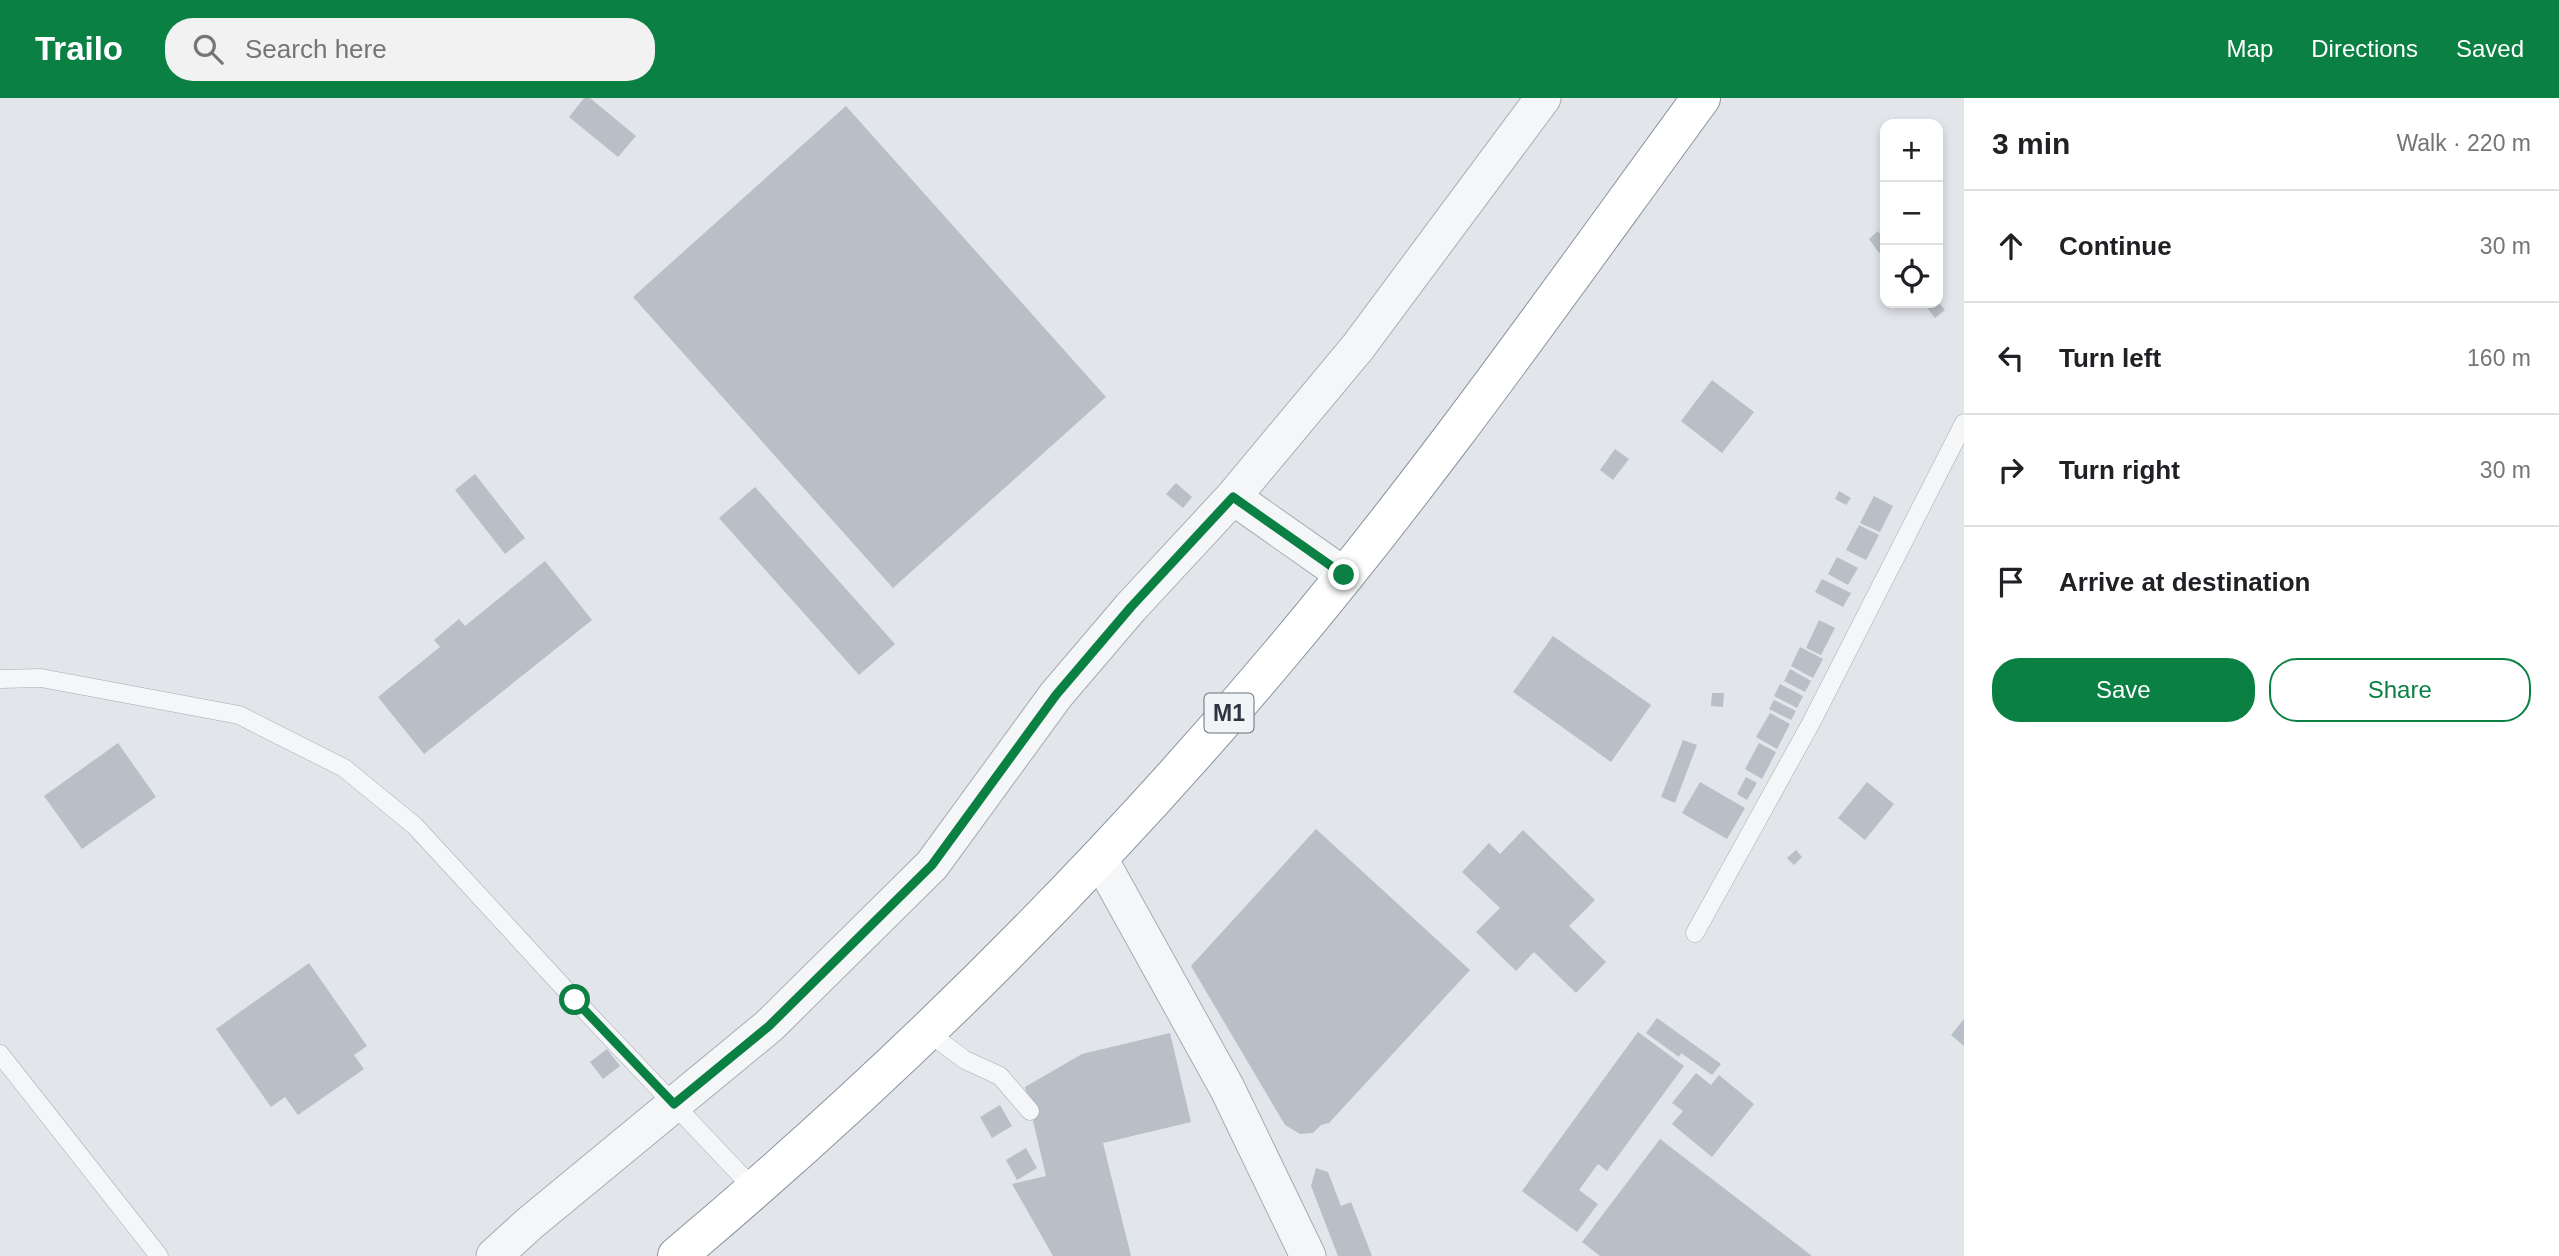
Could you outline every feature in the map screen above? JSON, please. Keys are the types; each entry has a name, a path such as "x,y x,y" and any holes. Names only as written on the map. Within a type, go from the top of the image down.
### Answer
{"highway":[{"name":"M1","path":"677,1256 755,1190 925,1030 1099,857 1234,709 1457,432 1700,98"}],"street":[{"path":"494,1256 769,1026 932,865 1056,695 1131,607 1233,497 1358,348 1543,98"},
{"path":"1233,497 1344,575"},
{"path":"1099,857 1227,1088 1308,1256"}],"lane":[{"path":"1695,933 1811,723 1964,423"},
{"path":"0,679 41,678 239,715 344,768 415,826 755,1190"},
{"path":"925,1030 965,1060 1000,1076 1030,1111"},
{"path":"0,1054 159,1256"}],"building":[{"path":"584,98 590,98 636,136 618,157 569,117"},
{"path":"846,106 1106,397 893,588 633,297"},
{"path":"1878,231 1879,253 1869,239"},
{"path":"1927,308 1943,308 1945,310 1935,318"},
{"path":"1712,380 1754,412 1722,453 1681,421"},
{"path":"1615,449 1629,459 1613,480 1600,470"},
{"path":"475,474 525,538 505,554 455,490"},
{"path":"1176,483 1192,497 1183,508 1166,494"},
{"path":"755,487 895,644 859,675 719,518"},
{"path":"1839,491 1851,498 1846,505 1835,499"},
{"path":"1874,496 1893,506 1880,532 1860,523"},
{"path":"1859,525 1879,535 1866,560 1846,550"},
{"path":"1837,557 1858,568 1848,585 1828,574"},
{"path":"545,561 592,620 424,754 378,697 440,647 434,640 459,619 465,626"},
{"path":"1822,579 1851,593 1843,607 1815,592"},
{"path":"1819,620 1835,628 1821,655 1806,648"},
{"path":"1553,636 1651,705 1611,762 1513,692"},
{"path":"1800,647 1823,659 1813,678 1791,666"},
{"path":"1790,669 1811,681 1805,692 1784,681"},
{"path":"1780,684 1803,696 1797,708 1774,696"},
{"path":"1712,693 1724,693 1723,707 1711,706"},
{"path":"1774,700 1796,711 1791,720 1769,709"},
{"path":"1770,713 1790,724 1777,749 1756,737"},
{"path":"1683,740 1697,745 1675,803 1661,797"},
{"path":"118,743 156,797 82,849 44,796"},
{"path":"1759,743 1776,752 1762,779 1745,769"},
{"path":"1746,777 1757,783 1747,800 1737,794"},
{"path":"1700,782 1745,808 1727,839 1682,813"},
{"path":"1867,782 1894,804 1865,840 1838,818"},
{"path":"1316,829 1470,970 1329,1123 1321,1125 1313,1133 1300,1134 1285,1125 1191,966"},
{"path":"1523,830 1595,900 1569,926 1606,962 1576,993 1534,952 1516,971 1476,932 1500,908 1462,872 1489,843 1500,854"},
{"path":"1796,850 1802,857 1794,865 1787,858"},
{"path":"309,963 367,1046 354,1055 364,1069 298,1115 285,1097 271,1107 216,1029"},
{"path":"1657,1018 1721,1064 1712,1075 1681,1053 1679,1057 1646,1033"},
{"path":"1964,1019 1964,1046 1951,1035"},
{"path":"1638,1032 1684,1066 1607,1171 1598,1164 1579,1190 1598,1204 1577,1232 1522,1191"},
{"path":"1170,1033 1191,1122 1103,1143 1131,1256 1053,1256 1012,1184 1046,1176 1025,1087 1082,1054"},
{"path":"607,1049 620,1066 603,1079 590,1062"},
{"path":"1696,1073 1711,1085 1719,1075 1754,1104 1712,1157 1672,1124 1683,1111 1672,1103"},
{"path":"1000,1105 1012,1126 992,1138 980,1117"},
{"path":"1660,1139 1812,1256 1600,1256 1582,1242"},
{"path":"1026,1148 1037,1168 1017,1180 1006,1160"},
{"path":"1316,1168 1328,1172 1341,1206 1351,1202 1372,1256 1338,1256 1311,1186"}],"route":[{"path":"575,1000 674,1104 769,1026 932,865 1056,695 1131,607 1233,497 1344,575"}]}
